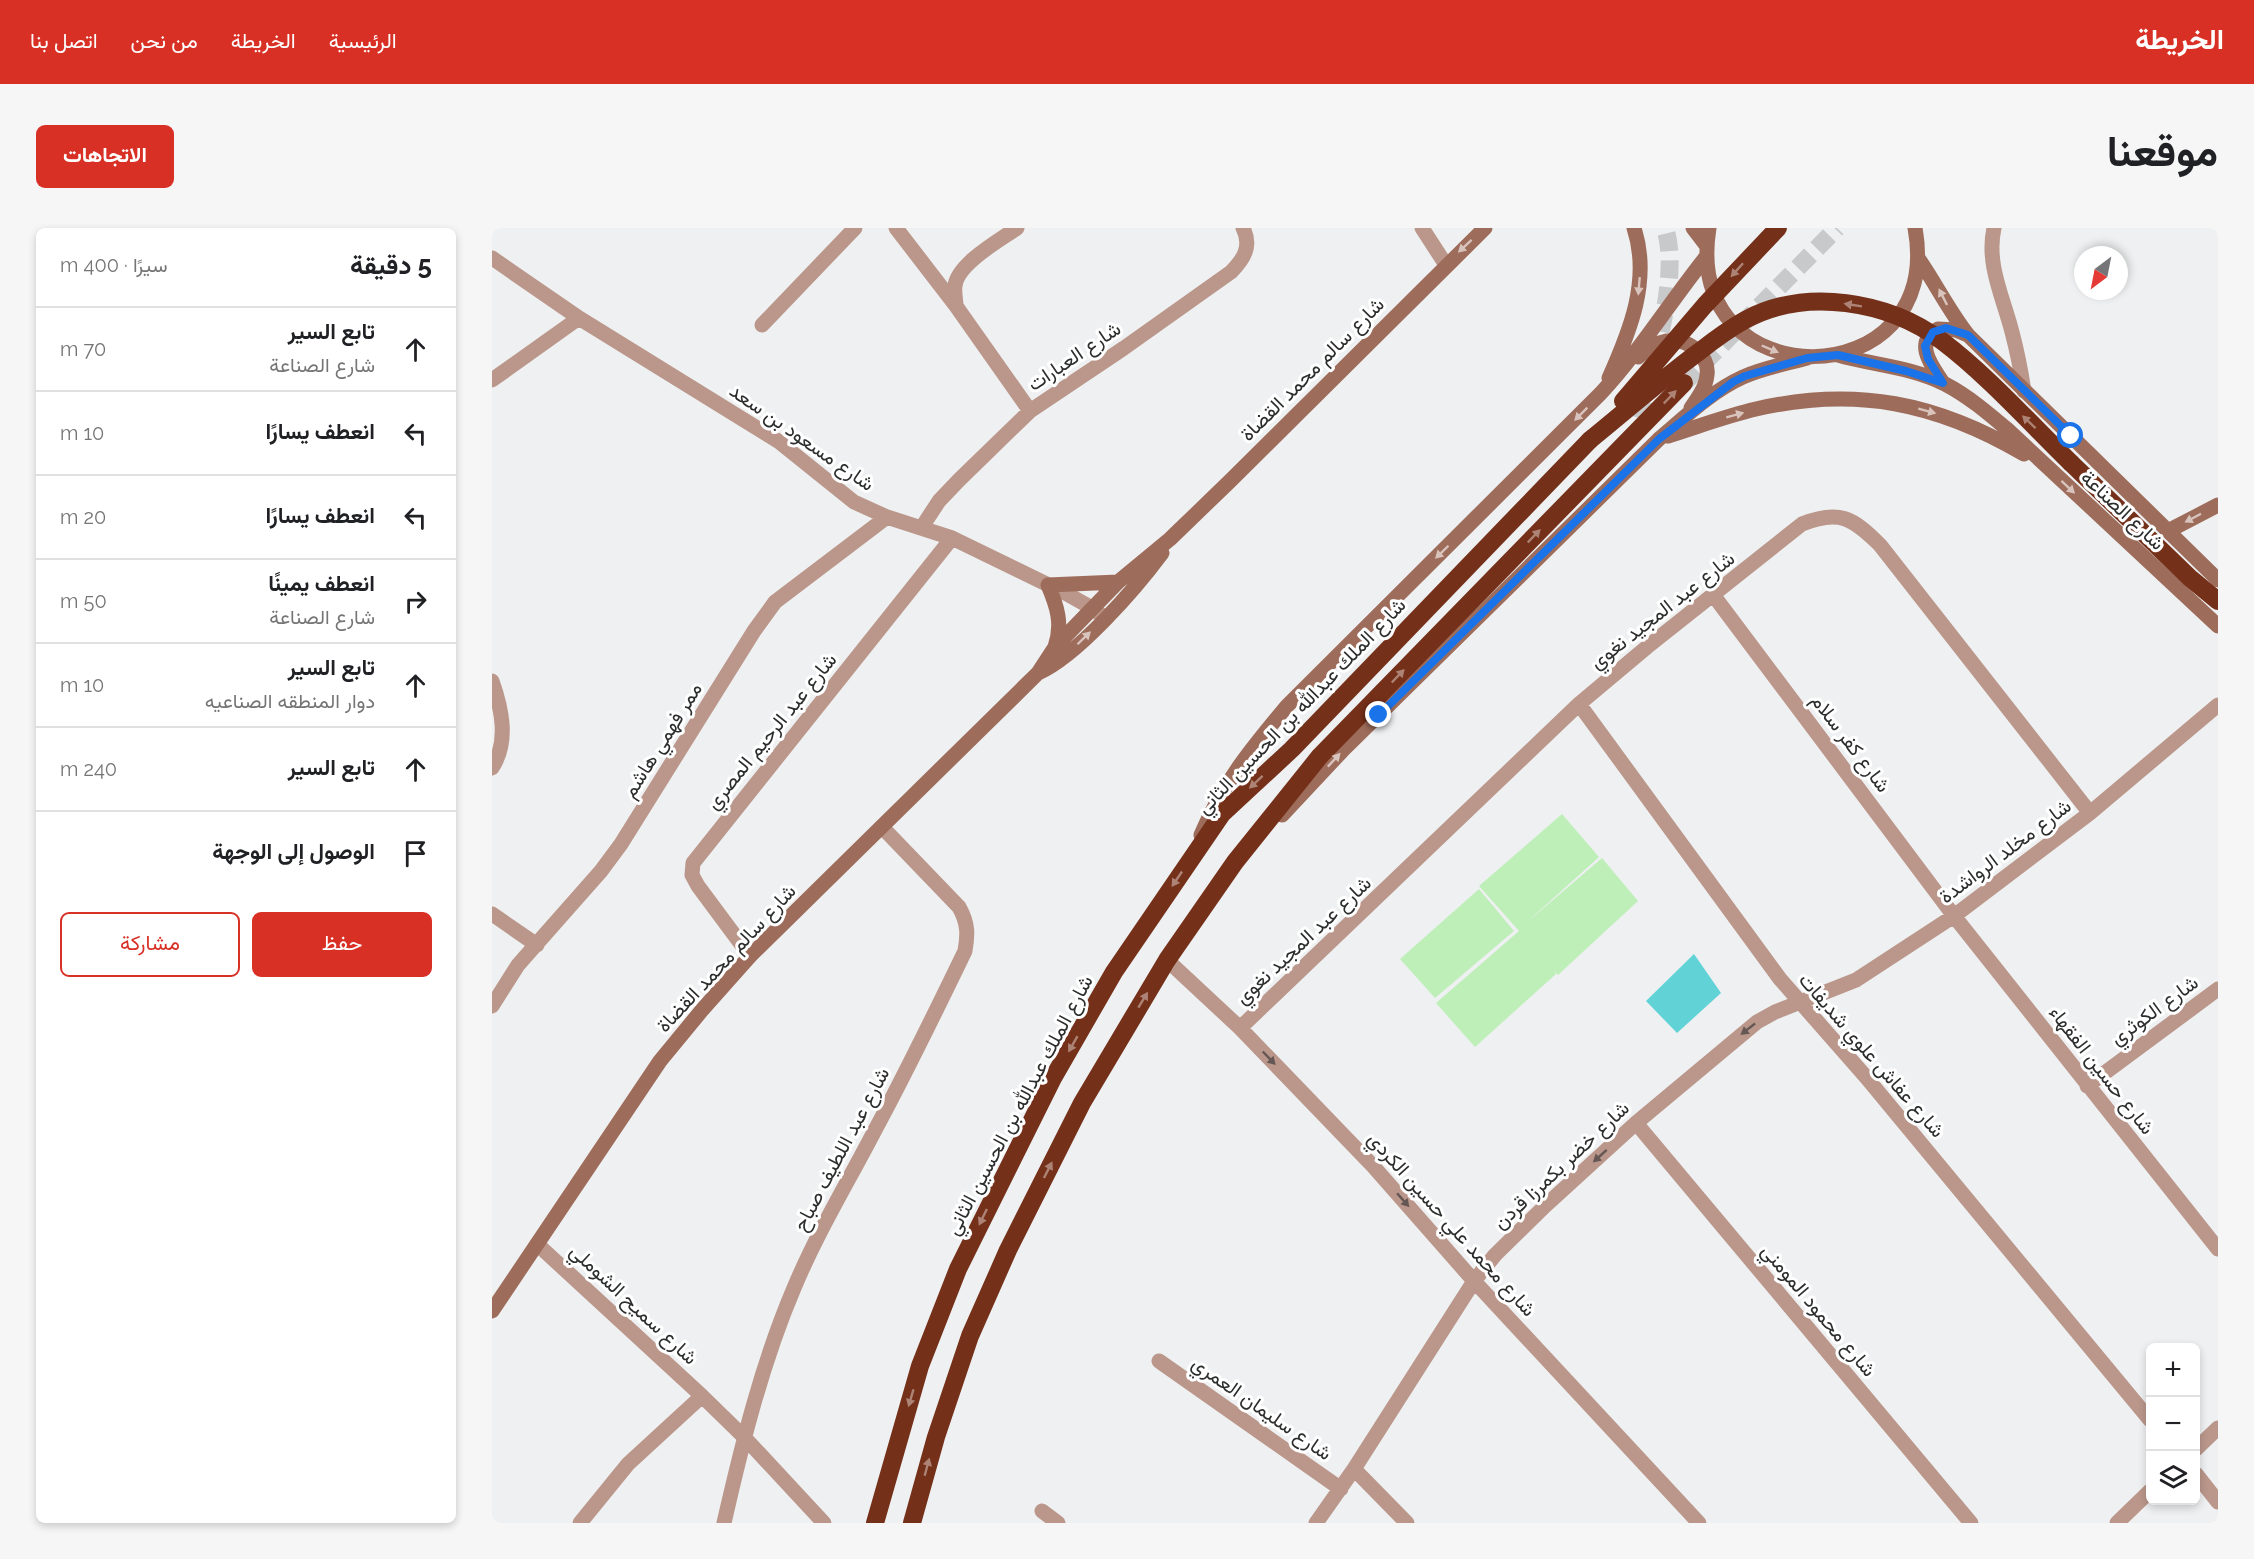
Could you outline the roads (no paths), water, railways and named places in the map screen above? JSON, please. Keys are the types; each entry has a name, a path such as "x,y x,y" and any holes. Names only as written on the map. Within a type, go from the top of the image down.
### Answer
{"highway":[{"name":"شارع الملك عبدالله بن الحسين الثاني","path":"874,1523 920,1366 958,1269 1053,1078 1114,972 1222,814 1292,749 1590,440 1705,305 1778,228"},
{"path":"1590,440 1674,370 1744,320 1782,307 1824,301 1875,309 1899,316 1943,342 1979,373 2190,578 2218,601"},
{"path":"912,1523 936,1437 970,1336 1008,1250 1082,1103 1167,960 1235,862 1320,756 1637,425 1684,382"}],"main road":[{"name":"شارع سالم محمد القضاة","path":"492,1311 660,1061 750,956 1038,673 1055,647 1118,582 1170,539 1485,228"},
{"path":"1601,393 1628,335 1638,295 1640,253 1634,228"},
{"path":"1693,228 1706,251 1714,292 1733,322 1761,345 1783,354 1807,358"},
{"path":"1621,372 1706,251 1709,228"},
{"path":"1916,228 1918,251"},
{"path":"1235,862 1372,722 1659,439 1686,416 1739,379 1807,358 1838,355 1869,342 1894,320 1912,291 1918,251 1926,228"},
{"name":"شارع الصناعة","path":"1918,251 1952,314 1968,335 2218,580"},
{"path":"1943,383 1925,351 1929,336 1938,329 1956,330 1968,335"},
{"path":"1193,856 1223,788 1253,746 1287,706 1621,372 1647,349 1665,341 1679,340 1689,345 1705,359 1708,372 1699,396 1686,416"},
{"name":"شارع الصناعة","path":"1838,355 1906,371 1943,383 1973,401 2218,626"},
{"path":"1659,439 1733,415 1775,406 1824,400 1869,399 1912,407 1954,419 1997,439 2046,467"},
{"path":"2168,531 2218,505"},
{"name":"شارع سالم محمد القضاة","path":"1038,673 1068,654 1105,618 1142,578 1170,539"},
{"path":"1055,647 1060,628 1059,615 1048,585 1118,582"}],"street":[{"path":"762,325 855,228"},
{"path":"896,228 956,306 1030,411"},
{"path":"956,306 955,286 961,272 970,261 1017,228"},
{"name":"شارع العبارات","path":"922,527 939,501 1030,411 1231,272 1244,259 1248,246 1244,228"},
{"path":"1422,228 1446,265"},
{"path":"1994,228 1991,256 1993,270 2012,332 2024,391"},
{"name":"شارع مسعود بن سعد","path":"492,258 579,318 778,441 854,502 887,517 952,538 1092,608 1105,618"},
{"path":"492,380 579,318"},
{"name":"شارع عبد المجيد نغوي","path":"1240,1028 1579,704 1802,524 1820,517 1838,516 1851,521 1864,529 1885,552 2090,813"},
{"name":"ممر فهمي هاشم","path":"492,1006 518,965 601,871 621,844 754,631 775,602 887,517"},
{"name":"شارع عبد الرحيم المصري","path":"750,956 698,886 692,875 693,863 952,538"},
{"name":"شارع كفر سلام","path":"1714,596 1954,916"},
{"path":"492,681 498,696 504,740 492,768"},
{"name":"شارع عفاش علوي شديفات","path":"1579,704 1779,979 1866,1077 2146,1414"},
{"name":"شارع مخلد الرواشدة","path":"1799,1002 1856,980 1954,916 2090,813 2218,705"},
{"name":"شارع عبد اللطيف صباح","path":"724,1523 744,1437 771,1349 793,1289 812,1248 907,1071 965,951 968,935 966,920 959,907 882,827"},
{"path":"492,914 537,945"},
{"name":"شارع حسين الفقهاء","path":"1954,916 2218,1249"},
{"name":"شارع محمد علي حسين الكردي","path":"1167,960 1240,1028 1373,1166 1474,1281 1699,1523"},
{"name":"شارع الكوثري","path":"2087,1086 2218,989"},
{"name":"شارع خضر بكمرزا قردن","path":"1316,1523 1354,1469 1474,1281 1517,1232 1636,1124 1757,1022 1799,1002"},
{"name":"شارع محمود المومني","path":"1636,1124 1971,1523"},
{"name":"شارع سميح الشوملي","path":"537,1244 702,1396 744,1437 824,1523"},
{"name":"شارع سليمان العمري","path":"1159,1361 1341,1488"},
{"path":"580,1523 628,1464 702,1396"},
{"path":"2200,1445 2218,1428"},
{"path":"1354,1469 1407,1523"},
{"path":"2200,1479 2218,1502"},
{"path":"2117,1523 2146,1496"},
{"path":"1042,1511 1058,1523"}],"water":[{"path":"1694,954 1721,993 1677,1033 1646,1001"}],"tunnel":[{"path":"1655,358 1668,293 1670,259 1665,228"},
{"path":"1684,383 1837,228"},
{"path":"1639,418 1649,385"}]}
